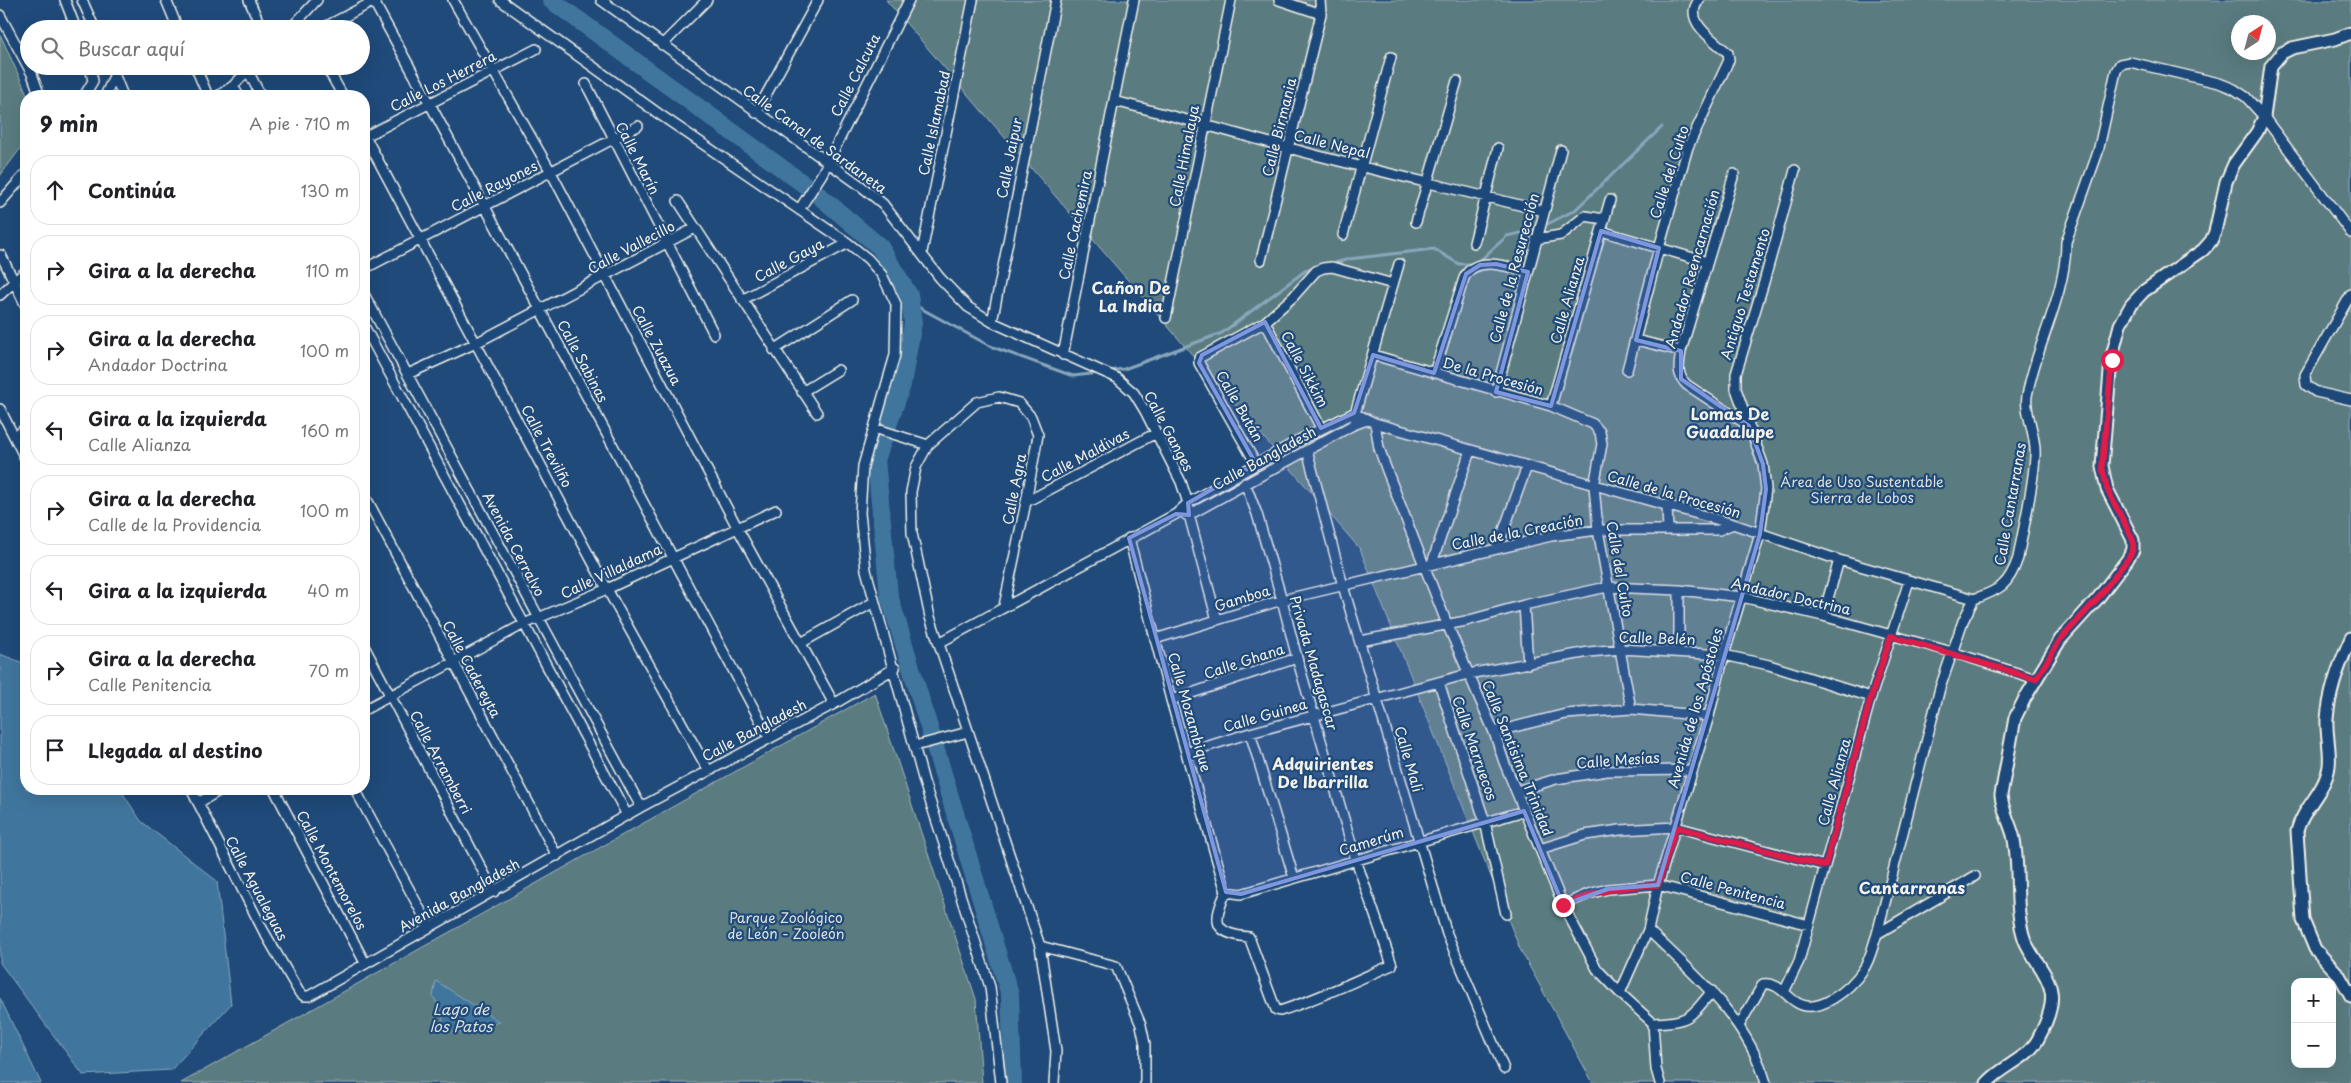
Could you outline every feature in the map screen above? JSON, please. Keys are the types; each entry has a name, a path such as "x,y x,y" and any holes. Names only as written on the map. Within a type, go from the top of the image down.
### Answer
{"street":[{"path":"65,0 73,20"},
{"path":"82,0 91,20"},
{"path":"166,0 174,20"},
{"path":"250,0 258,20"},
{"path":"305,20 317,0"},
{"path":"337,20 374,0"},
{"name":"Calle Sabinas","path":"374,0 769,737"},
{"name":"Calle Zuazua","path":"453,0 551,172 738,528 834,704"},
{"path":"500,0 659,114 848,243 868,259 882,275 896,304 895,355 878,429 863,466 860,513 866,570 895,668 924,782 990,987 1001,1083"},
{"name":"Calle Canal de Sardaneta","path":"601,0 883,204 922,252 940,278 968,307 992,322 1063,355"},
{"path":"662,45 708,0"},
{"path":"756,113 818,0"},
{"name":"Calle Calcuta","path":"799,210 822,174 826,162 909,0"},
{"name":"Calle Islamabad","path":"922,252 973,0"},
{"name":"Calle Jaipur","path":"992,322 1056,0"},
{"name":"Calle Cachemira","path":"1063,355 1134,0"},
{"name":"Calle Himalaya","path":"1166,318 1230,0"},
{"path":"1279,0 1321,14"},
{"name":"Calle Birmania","path":"1261,260 1321,14 1320,0"},
{"name":"Calle del Culto","path":"1627,370 1688,147 1730,56 1696,24 1693,14 1699,0"},
{"path":"0,15 20,52"},
{"path":"1988,1083 1996,1073 2027,1054 2038,1039 2050,1009 2051,992 2025,940 2020,918 2017,863 2012,834 2002,806 2001,795 2015,718 2060,640 2098,598 2133,550 2133,540 2107,489 2102,466 2112,360 2120,325 2131,305 2144,291 2203,250 2211,241 2215,232 2226,182 2234,164 2257,132 2264,117 2271,66 2282,53 2292,48 2336,39 2351,32"},
{"name":"Calle Los Herrera","path":"370,132 430,104 536,49"},
{"path":"1343,234 1390,57"},
{"name":"Calle Cantarranas","path":"1974,599 1994,592 2004,586 2013,574 2018,558 2035,457 2035,438 2027,405 2027,397 2062,278 2066,257 2066,242 2102,138 2116,71 2120,64 2130,62 2234,89 2246,97 2264,117"},
{"path":"32,75 38,90"},
{"path":"88,90 93,81 92,75"},
{"path":"199,75 205,90"},
{"path":"227,90 243,75"},
{"path":"253,75 259,90"},
{"path":"331,75 340,90"},
{"path":"107,90 114,76"},
{"path":"114,76 120,90"},
{"path":"1416,222 1457,81"},
{"name":"Calle Marín","path":"586,84 714,334"},
{"path":"233,86 235,90"},
{"name":"Calle Nepal","path":"1114,101 1205,123 1288,148 1543,211"},
{"path":"2264,117 2351,233"},
{"name":"Calle Rayones","path":"370,266 638,126"},
{"name":"Calle Trevilño","path":"370,146 422,239 607,589 708,770"},
{"path":"1474,243 1498,148"},
{"name":"Calle de la Resurección","path":"1496,392 1560,150"},
{"name":"Antiguo Testamento","path":"1749,426 1736,389 1736,374 1795,170"},
{"name":"Andador Reencarnación","path":"1734,174 1681,352 1678,372 1681,379 1749,426"},
{"path":"0,203 20,180"},
{"name":"Calle Alianza","path":"1551,406 1610,200"},
{"path":"678,201 695,228"},
{"path":"1536,239 1561,234 1586,216 1604,219"},
{"name":"Calle Vallecillo","path":"408,374 476,343 605,277 695,228 817,414"},
{"path":"1601,231 1707,262"},
{"name":"Calle Gaya","path":"742,300 848,243"},
{"path":"0,255 20,294"},
{"path":"1371,422 1353,425 1354,413 1373,356 1399,264"},
{"path":"1434,374 1464,278 1469,271 1480,265 1496,264 1528,272"},
{"path":"1265,322 1293,297 1316,271 1323,268 1332,267 1393,284"},
{"path":"0,296 20,276"},
{"path":"2351,294 2306,375 2306,385 2316,392 2351,400"},
{"path":"774,350 852,300"},
{"name":"Avenida Cerralvo","path":"370,305 641,807"},
{"name":"Calle Bután","path":"1256,464 1199,363 1199,358 1265,322"},
{"name":"Calle Sikkim","path":"1265,322 1321,428"},
{"name":"Avenida Cerralvo","path":"370,337 626,815"},
{"path":"1636,340 1681,352"},
{"name":"Calle Ganges","path":"1063,355 1086,363 1117,378 1134,393 1181,482 1217,620"},
{"name":"De la Procesión","path":"1373,356 1551,406 1593,424 1600,432"},
{"path":"802,392 838,370"},
{"name":"Calle Agra","path":"928,445 977,402 999,397 1019,403 1031,417 1038,435 1004,606"},
{"path":"0,409 20,448"},
{"name":"Calle de la Procesión","path":"1354,413 1371,422 1734,524 1839,560 1974,599"},
{"name":"Calle Bangladesh","path":"939,643 1176,514 1188,503 1256,464 1321,428 1354,413"},
{"name":"Calle Santisima Trinidad","path":"1371,422 1386,468 1428,564 1447,624 1494,732 1563,905 1591,960 1620,993 1653,1022"},
{"name":"Calle Bangladesh","path":"1189,515 1353,425"},
{"name":"Avenida de los Apóstoles","path":"1620,993 1648,930 1658,885 1709,716 1724,655 1760,534 1765,480 1763,464 1749,426"},
{"path":"878,429 928,445 916,468 911,492 912,533 930,617 1040,946 1056,1051 1054,1083"},
{"name":"Calle del Culto","path":"1600,432 1602,444 1594,486 1598,530 1631,709"},
{"path":"15,438 20,433"},
{"name":"Calle Maldivas","path":"1026,502 1156,433"},
{"name":"Calle Mali","path":"1307,450 1343,586 1447,934 1504,1069"},
{"path":"1428,564 1470,451"},
{"path":"1497,549 1527,466"},
{"name":"Privada Madagascar","path":"1226,892 1216,920 1220,927 1234,936 1249,937 1274,1008 1280,1012 1313,1000 1392,965 1356,860 1315,716 1296,658 1282,600 1257,514 1245,483"},
{"name":"Calle Cadereyta","path":"370,505 557,856"},
{"path":"1667,506 1668,529"},
{"name":"Calle Villaldama","path":"370,707 524,624 607,589 776,510"},
{"path":"1176,514 1189,515"},
{"name":"Calle de la Creación","path":"1428,564 1551,536 1598,530 1719,530 1734,524"},
{"name":"Calle Mozambique","path":"1129,538 1171,700 1226,892"},
{"path":"1823,616 1839,560"},
{"name":"Gamboa","path":"1155,639 1282,600 1428,564"},
{"name":"Calle Alianza","path":"1784,990 1799,961 1871,697 1909,581"},
{"name":"Andador Doctrina","path":"1447,624 1607,587 1678,590 1742,596 1823,616 1952,652 2036,679"},
{"path":"1678,590 1679,651"},
{"path":"1740,1024 1764,984 1768,983 1784,990 1796,1002 1806,1006 1817,1006 1828,1002 1855,980 1864,969 1877,934 1938,698 1963,621 1974,599"},
{"path":"801,643 874,602"},
{"path":"1524,605 1528,664"},
{"path":"1360,641 1447,624"},
{"path":"2351,638 2332,694 2327,719 2329,766 2324,783 2300,820 2297,831 2303,920 2315,948 2339,976 2351,996"},
{"name":"Calle Belén","path":"1468,674 1589,652 1621,649 1656,652 1679,651 1724,655 1769,665 1871,697"},
{"name":"Calle Arramberri","path":"370,658 494,892"},
{"name":"Calle Ghana","path":"1171,700 1296,658"},
{"name":"Calle Bangladesh","path":"626,815 834,704 895,668"},
{"name":"Calle Guinea","path":"1186,753 1250,733 1438,684 1468,674"},
{"name":"Calle Marruecos","path":"1438,684 1485,822 1506,914"},
{"path":"1494,732 1566,714 1631,709 1709,716"},
{"path":"915,746 968,732"},
{"path":"1250,733 1294,878"},
{"name":"Calle Mesías","path":"1517,791 1556,778 1607,771 1692,770"},
{"name":"Calle Agualeguas","path":"194,795 263,930 299,992 304,996"},
{"path":"198,803 212,795"},
{"name":"Calle Montemorelos","path":"277,795 365,963"},
{"path":"358,795 429,926"},
{"name":"Camerúm","path":"1226,892 1241,894 1524,811"},
{"name":"Avenida Bangladesh","path":"304,996 310,996 429,926 494,892 626,815"},
{"path":"1540,849 1584,835 1620,830 1676,827 1825,866"},
{"path":"1877,934 1975,876"},
{"name":"Calle Penitencia","path":"1563,905 1588,894 1608,889 1658,885 1809,925"},
{"path":"1648,930 1712,991 1740,1024 1766,1083"},
{"path":"1040,946 1116,966 1141,1025 1145,1044 1145,1083"},
{"path":"1660,1083 1656,1069 1653,1022 1676,1022 1688,1019 1712,991"}],"highlighted area":[{"path":"1601,231 1659,248 1636,340 1681,351 1681,379 1749,426 1763,464 1766,489 1760,534 1658,885 1608,889 1563,905 1524,811 1241,894 1226,892 1129,538 1176,514 1189,515 1188,503 1256,464 1199,363 1202,355 1265,322 1321,428 1354,413 1373,355 1434,373 1466,274 1480,265 1496,264 1528,272 1496,392 1551,406"}],"green space":[{"name":"Área de Uso Sustentable Sierra de Lobos","path":"886,0 2351,0 2351,1083 1593,1083 1520,949 1360,549"},
{"path":"0,34 25,90 20,90 20,149 0,176"},
{"name":"Parque Zoológico de León - Zooleón","path":"875,693 976,999 982,1083 181,1083"}],"water":[{"path":"0,654 20,662 20,795 124,795 141,821 217,881 231,1004 171,1070 83,1075 0,963"},
{"name":"Lago de los Patos","path":"436,981 500,1022 465,1033 458,1033 444,1028 441,1010 433,996"},
{"path":"0,998 41,1083 0,1083"}],"waterway":[{"path":"551,0 816,193 880,247 909,295 913,323 902,384 876,460 889,595 1010,995 1013,1083"},
{"path":"1332,264 1349,259 1434,249 1459,264 1476,264 1507,236 1538,229 1575,210 1662,127"},
{"path":"1108,371 1124,369 1222,333 1305,271 1314,268"},
{"path":"911,303 990,346 1073,376 1100,373"}],"district":[{"name":"Cañon De La India","path":"1131,296"},
{"name":"Lomas De Guadalupe","path":"1730,422"},
{"name":"Adquirientes De Ibarrilla","path":"1323,772"},
{"name":"Cantarranas","path":"1912,887"}],"route":[{"path":"1563,905 1588,894 1608,889 1625,886 1658,885 1676,827 1825,866 1871,697 1891,636 1952,652 2036,679 2060,640 2098,598 2133,550 2133,540 2107,489 2102,466 2112,360"}]}
